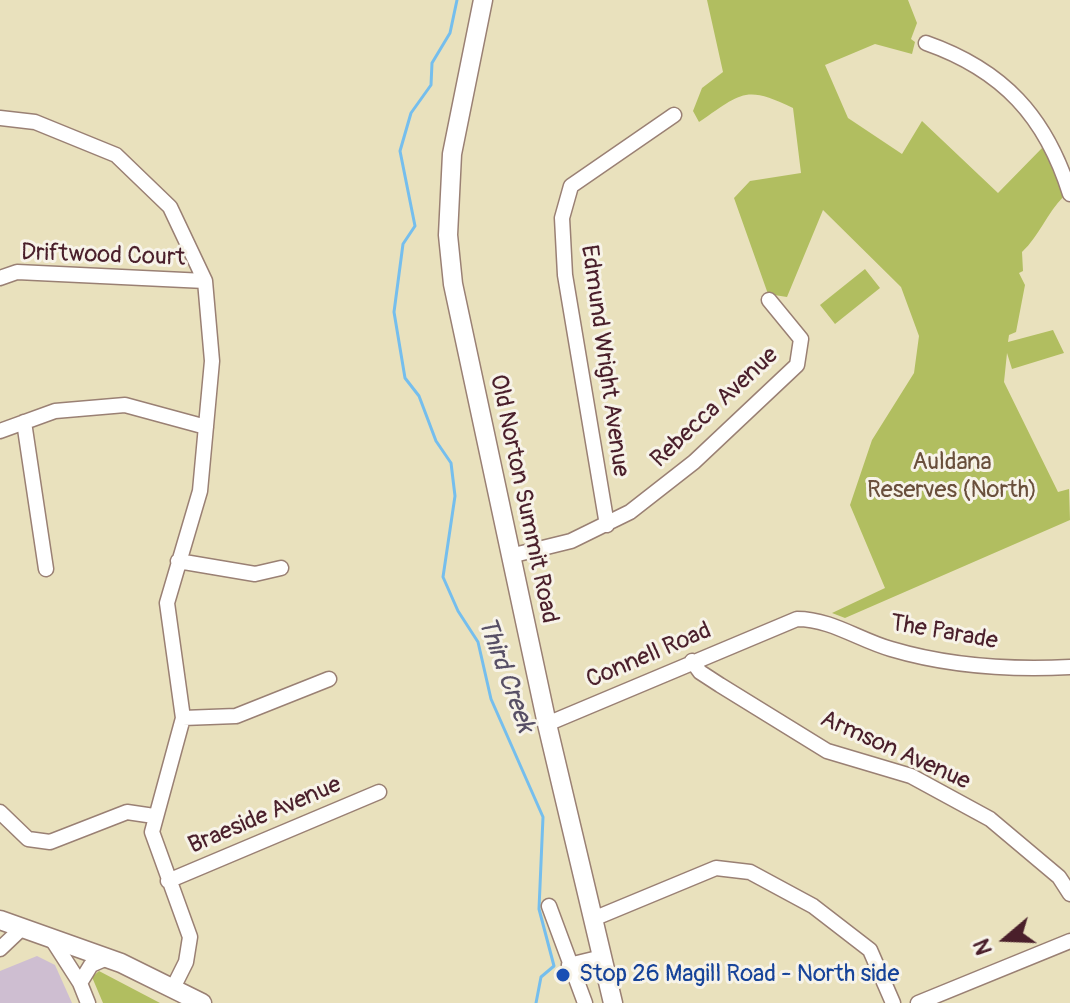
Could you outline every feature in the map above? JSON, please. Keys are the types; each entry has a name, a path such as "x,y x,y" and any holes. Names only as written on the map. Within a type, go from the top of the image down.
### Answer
{"main road":[{"name":"Old Norton Summit Road","path":"483,0 452,154 448,235 453,284 547,724 613,1003"},
{"path":"0,920 20,930 107,958 174,986 202,1003"}],"street":[{"path":"926,43 964,56 998,78 1043,132 1059,159 1070,194"},
{"name":"Edmund Wright Avenue","path":"607,525 565,275 562,218 571,186 674,115"},
{"path":"0,118 35,122 116,155 170,207 205,281 212,361 200,491 167,603 183,718 152,832 190,937 186,962 174,986"},
{"name":"Driftwood Court","path":"0,278 17,272 205,281"},
{"name":"Rebecca Avenue","path":"510,556 571,541 630,512 694,462 797,365 801,339 769,300"},
{"path":"0,431 55,411 125,405 206,427"},
{"path":"24,422 46,569"},
{"path":"178,561 255,574 281,568"},
{"name":"The Parade","path":"770,629 787,620 809,619 888,648 940,660 1036,669 1070,667"},
{"name":"Connell Road","path":"547,724 770,629"},
{"name":"Armson Avenue","path":"692,661 700,672 827,751 911,776 990,819 1059,877 1070,894"},
{"path":"183,718 236,716 329,679"},
{"name":"Braeside Avenue","path":"168,881 379,792"},
{"path":"0,812 28,839 50,842 127,812 154,816"},
{"path":"593,919 716,868 750,872 813,906 870,950 893,1003"},
{"path":"549,906 585,1003"},
{"path":"0,949 20,930"},
{"path":"53,941 80,983 88,1003"},
{"path":"918,1003 1070,941"},
{"path":"569,965 602,957"},
{"path":"80,983 91,965 107,958"}],"shaded area":[{"path":"37,956 55,965 72,1003 0,1003 0,971"}],"green space":[{"name":"Auldana Reserves (North)","path":"707,0 908,0 917,23 911,39 915,42 912,54 875,44 825,65 848,118 902,154 922,121 998,193 1044,146 1064,196 1022,252 1023,271 1019,273 1025,285 1016,332 1009,335 1008,342 1053,330 1064,353 1012,369 1007,353 1004,382 1058,492 1069,489 1070,520 845,618 832,613 885,588 850,505 872,440 914,373 919,336 901,287 823,210 787,297 768,294 734,198 750,181 801,173 793,108 753,94 734,99 699,122 693,111 702,88 723,72"},
{"path":"865,269 880,288 835,324 820,305"},
{"path":"99,971 160,1003 103,1003 92,977"}],"waterway":[{"name":"Third Creek","path":"457,0 450,33 432,63 431,85 411,113 400,151 415,226 403,244 394,312 405,378 419,396 436,441 451,463 455,496 443,577 458,611 478,642 491,699 543,817 539,909 554,966 541,977 536,1003"}],"place":[{"name":"Stop 26 Magill Road - North side","path":"563,975"}]}
